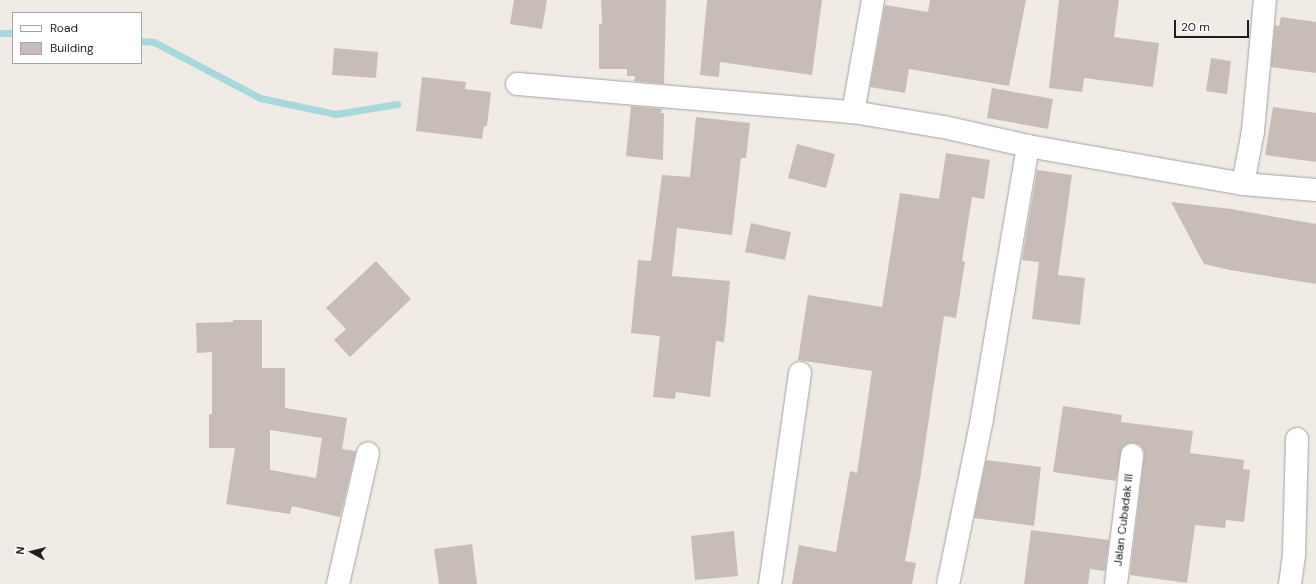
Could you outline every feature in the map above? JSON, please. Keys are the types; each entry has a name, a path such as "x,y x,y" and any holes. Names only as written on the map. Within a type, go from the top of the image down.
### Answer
{"street":[{"path":"853,112 873,0"},
{"path":"1243,184 1253,131 1265,0"},
{"path":"517,84 853,112 944,127 1028,146 1243,184 1316,190"},
{"path":"948,584 982,419 1028,146"},
{"path":"770,584 800,373"},
{"path":"1290,584 1294,554 1297,439"},
{"path":"338,584 368,453"},
{"name":"Jalan Cubadak III","path":"1116,584 1132,455"}],"building":[{"path":"514,0 547,0 542,29 510,24"},
{"path":"601,0 666,0 664,84 634,81 635,76 627,76 627,69 599,69 599,24 602,24"},
{"path":"707,0 822,0 812,75 720,62 719,77 700,75"},
{"path":"930,0 1026,0 1009,86 909,69 905,93 870,87 885,5 928,12"},
{"path":"1059,0 1119,0 1114,37 1159,43 1153,87 1084,78 1082,92 1049,88"},
{"path":"1281,17 1316,22 1316,73 1271,67 1275,25 1279,26"},
{"path":"334,48 378,52 376,78 332,75"},
{"path":"1211,58 1231,61 1227,94 1206,91"},
{"path":"422,77 466,82 465,89 491,92 487,126 484,126 482,139 416,131"},
{"path":"992,88 1053,99 1048,129 987,118"},
{"path":"631,106 662,109 661,113 664,113 663,160 626,156"},
{"path":"1273,107 1316,113 1316,162 1265,155"},
{"path":"696,117 750,123 746,158 741,158 732,235 677,228 672,276 730,281 724,342 716,341 710,397 676,392 675,399 653,397 660,336 631,333 638,260 651,261 662,175 690,177"},
{"path":"797,144 835,154 826,188 788,178"},
{"path":"946,153 990,160 984,199 972,197 962,261 965,262 956,318 944,316 920,479 905,561 916,563 912,584 792,584 799,545 836,552 850,471 857,473 872,371 798,360 808,295 882,307 900,193 939,199"},
{"path":"1037,170 1072,175 1058,275 1085,278 1080,325 1032,319 1039,262 1022,260"},
{"path":"1171,202 1231,209 1316,224 1316,284 1230,270 1204,264"},
{"path":"751,223 791,232 785,260 745,252"},
{"path":"376,261 411,299 350,357 334,340 346,329 326,308"},
{"path":"233,320 262,320 262,368 285,368 285,408 347,418 342,449 356,451 340,517 292,506 290,514 226,504 235,448 209,448 209,414 212,414 212,352 197,353 196,323 233,322","holes":["270,430 322,438 316,478 270,470"]},
{"path":"1063,406 1122,415 1121,422 1193,431 1190,453 1244,460 1243,469 1250,470 1244,522 1226,520 1225,528 1195,525 1187,583 1130,575 1144,457 1144,451 1140,445 1128,443 1122,448 1116,481 1053,472"},
{"path":"986,460 1041,467 1034,526 974,518"},
{"path":"1031,530 1109,540 1105,571 1090,569 1088,584 1024,584"},
{"path":"734,531 738,576 695,580 691,536"},
{"path":"472,544 477,584 439,584 434,549"}],"waterway":[{"path":"0,33 12,33"},
{"path":"142,41 154,42 260,98 336,114 397,104"}]}
